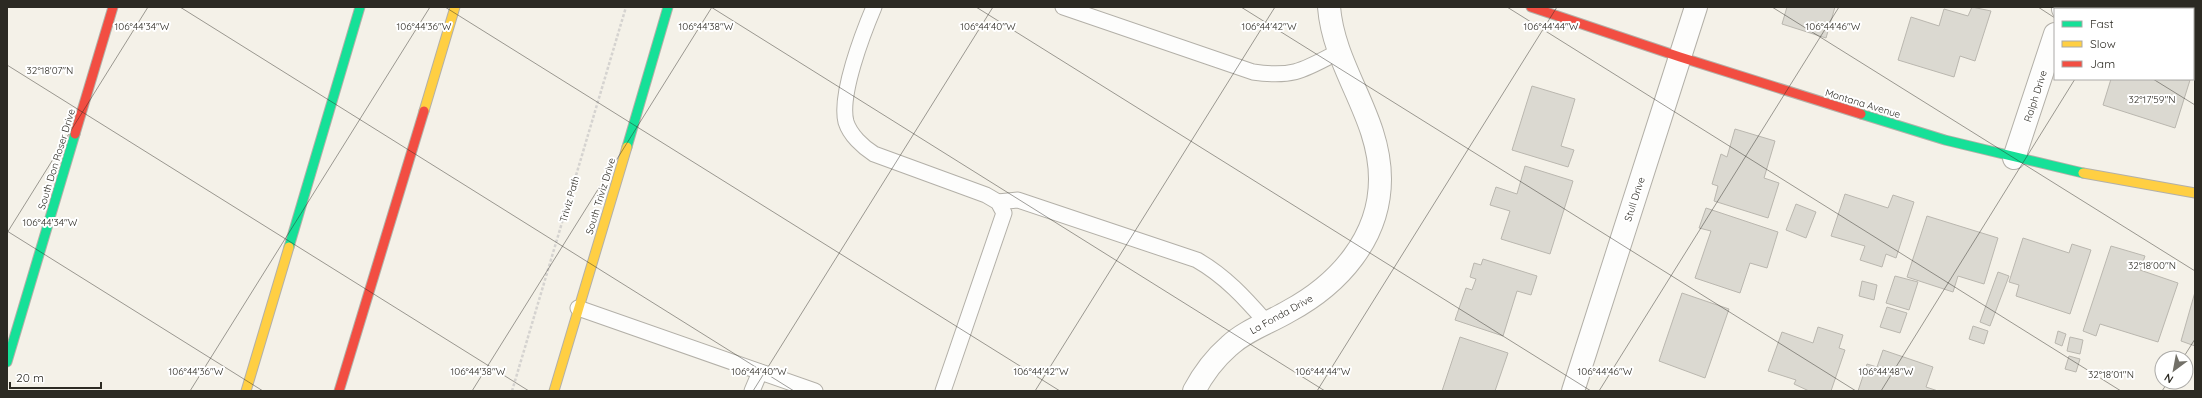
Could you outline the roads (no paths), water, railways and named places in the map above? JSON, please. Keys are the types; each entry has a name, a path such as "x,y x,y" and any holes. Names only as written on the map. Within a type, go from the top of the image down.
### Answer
{"main road":[{"name":"South Don Roser Drive","path":"7,362 12,326 113,7"},
{"path":"246,391 360,7"},
{"path":"338,391 454,7"},
{"name":"South Triviz Drive","path":"554,391 668,7"},
{"name":"Montana Avenue","path":"1531,7 1680,57 1868,117 2014,158 2093,175 2195,193"}],"street":[{"name":"La Fonda Drive","path":"1194,391 1202,375 1229,345 1266,322 1306,301 1340,274 1358,251 1375,217 1380,180 1379,156 1370,122 1338,52 1334,40 1329,7"},
{"name":"Stull Drive","path":"1576,390 1696,7"},
{"name":"Ralph Drive","path":"2014,158 2054,37"}],"lane":[{"path":"874,7 859,42 844,106 846,123 864,148 874,154 986,195 998,202 1018,200 1197,260 1216,270 1232,284 1266,322"},
{"path":"1071,8 1261,73 1276,76 1305,69 1338,52"},
{"path":"943,391 1004,217 998,202"},
{"path":"578,308 815,391"},
{"path":"752,391 760,372"}]}
